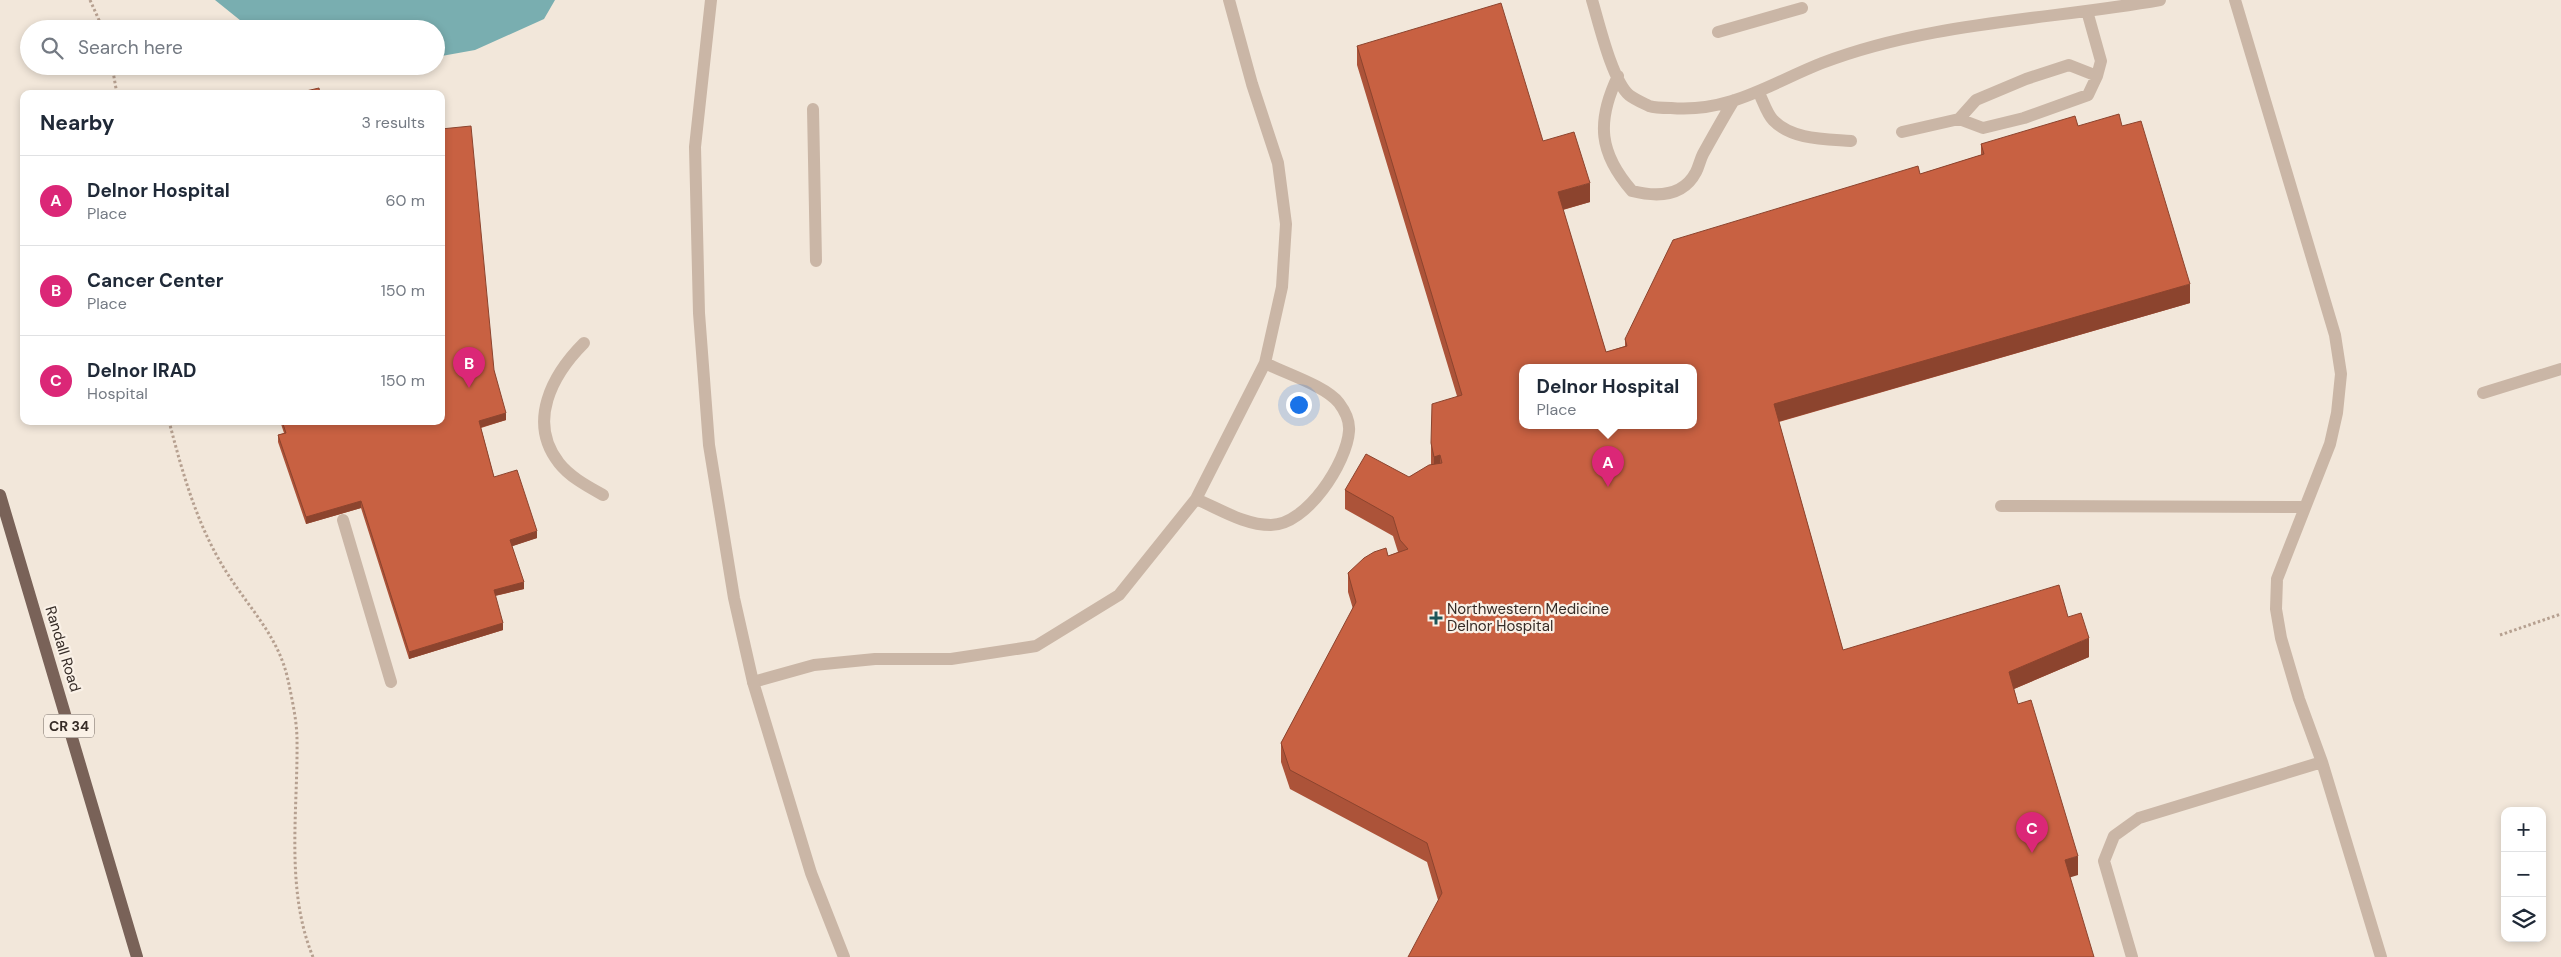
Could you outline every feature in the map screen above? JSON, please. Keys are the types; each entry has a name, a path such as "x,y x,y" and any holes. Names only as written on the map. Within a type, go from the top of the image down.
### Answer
{"main road":[{"name":"Randall Road","path":"0,495 137,957"}],"street":[{"path":"710,0 695,147 699,313 709,445 734,598 753,682 811,872 844,957"},
{"path":"753,682 814,665 874,660 951,659 1036,646 1119,595 1196,499 1265,363 1282,287 1286,224 1278,163 1252,84 1229,0"},
{"path":"1592,0 1612,66 1628,94 1650,107 1681,109 1716,105 1759,93 1822,63 1872,47 1918,36 2160,0"},
{"path":"2235,0 2335,335 2341,374 2337,413 2330,444 2277,579 2276,609 2281,638 2296,690 2322,762 2381,957"},
{"path":"1718,32 1802,8"},
{"path":"1902,132 1959,119 1983,128 2024,118 2088,95 2098,76 2101,61 2088,11"},
{"path":"1959,119 1976,100 2026,79 2069,66 2098,76"},
{"path":"1618,76 1609,95 1603,116 1610,162 1632,191 1648,195 1664,195 1687,184 1696,172 1700,159 1734,100"},
{"path":"1759,93 1772,120 1790,132 1819,139 1851,141"},
{"path":"813,109 816,261"},
{"path":"584,343 564,364 556,378 544,411 544,429 548,447 560,464 577,480 602,495"},
{"path":"1196,499 1244,521 1273,525 1299,516 1319,498 1336,466 1344,449 1349,431 1348,418 1338,401 1319,389 1265,363"},
{"path":"2483,393 2561,369"},
{"path":"2002,506 2305,506"},
{"path":"343,520 391,682"},
{"path":"2132,957 2104,861 2114,836 2139,818 2322,762"}],"path":[{"path":"90,0 99,20"},
{"path":"114,75 116,90"},
{"path":"170,425 185,485 200,522 228,575 258,614 274,642 288,678 297,738 295,854 299,898 307,942 313,957"},
{"path":"2500,635 2561,614"}],"water":[{"path":"215,0 555,0 544,19 475,50 445,55 445,20 240,20"}],"building":[{"path":"1501,3 1543,141 1574,132 1590,183 1558,192 1606,352 1627,346 1625,339 1673,240 1918,166 1920,174 1984,154 1981,144 2075,116 2078,126 2119,114 2122,126 2141,121 2190,284 1774,404 1843,650 2059,585 2068,617 2081,613 2089,638 2009,672 2018,704 2031,700 2078,856 2065,860 2094,957 1408,957 1442,893 1427,843 1290,770 1281,743 1356,602 1348,573 1364,558 1374,552 1386,548 1388,556 1408,549 1400,540 1393,517 1345,490 1366,454 1409,477 1429,465 1442,463 1440,455 1434,457 1431,443 1432,404 1462,395 1357,46"},
{"path":"471,126 494,370 506,413 479,421 494,477 517,470 537,531 510,540 524,582 494,590 503,623 409,652 361,501 306,517 278,435 286,433 283,425 445,425 445,129"}],"place":[{"name":"Cancer Center","path":"469,388"},
{"name":"Delnor Hospital","path":"1608,487"},
{"name":"Northwestern Medicine Delnor Hospital","path":"1436,618"},
{"name":"Delnor IRAD","path":"2032,853"}]}
